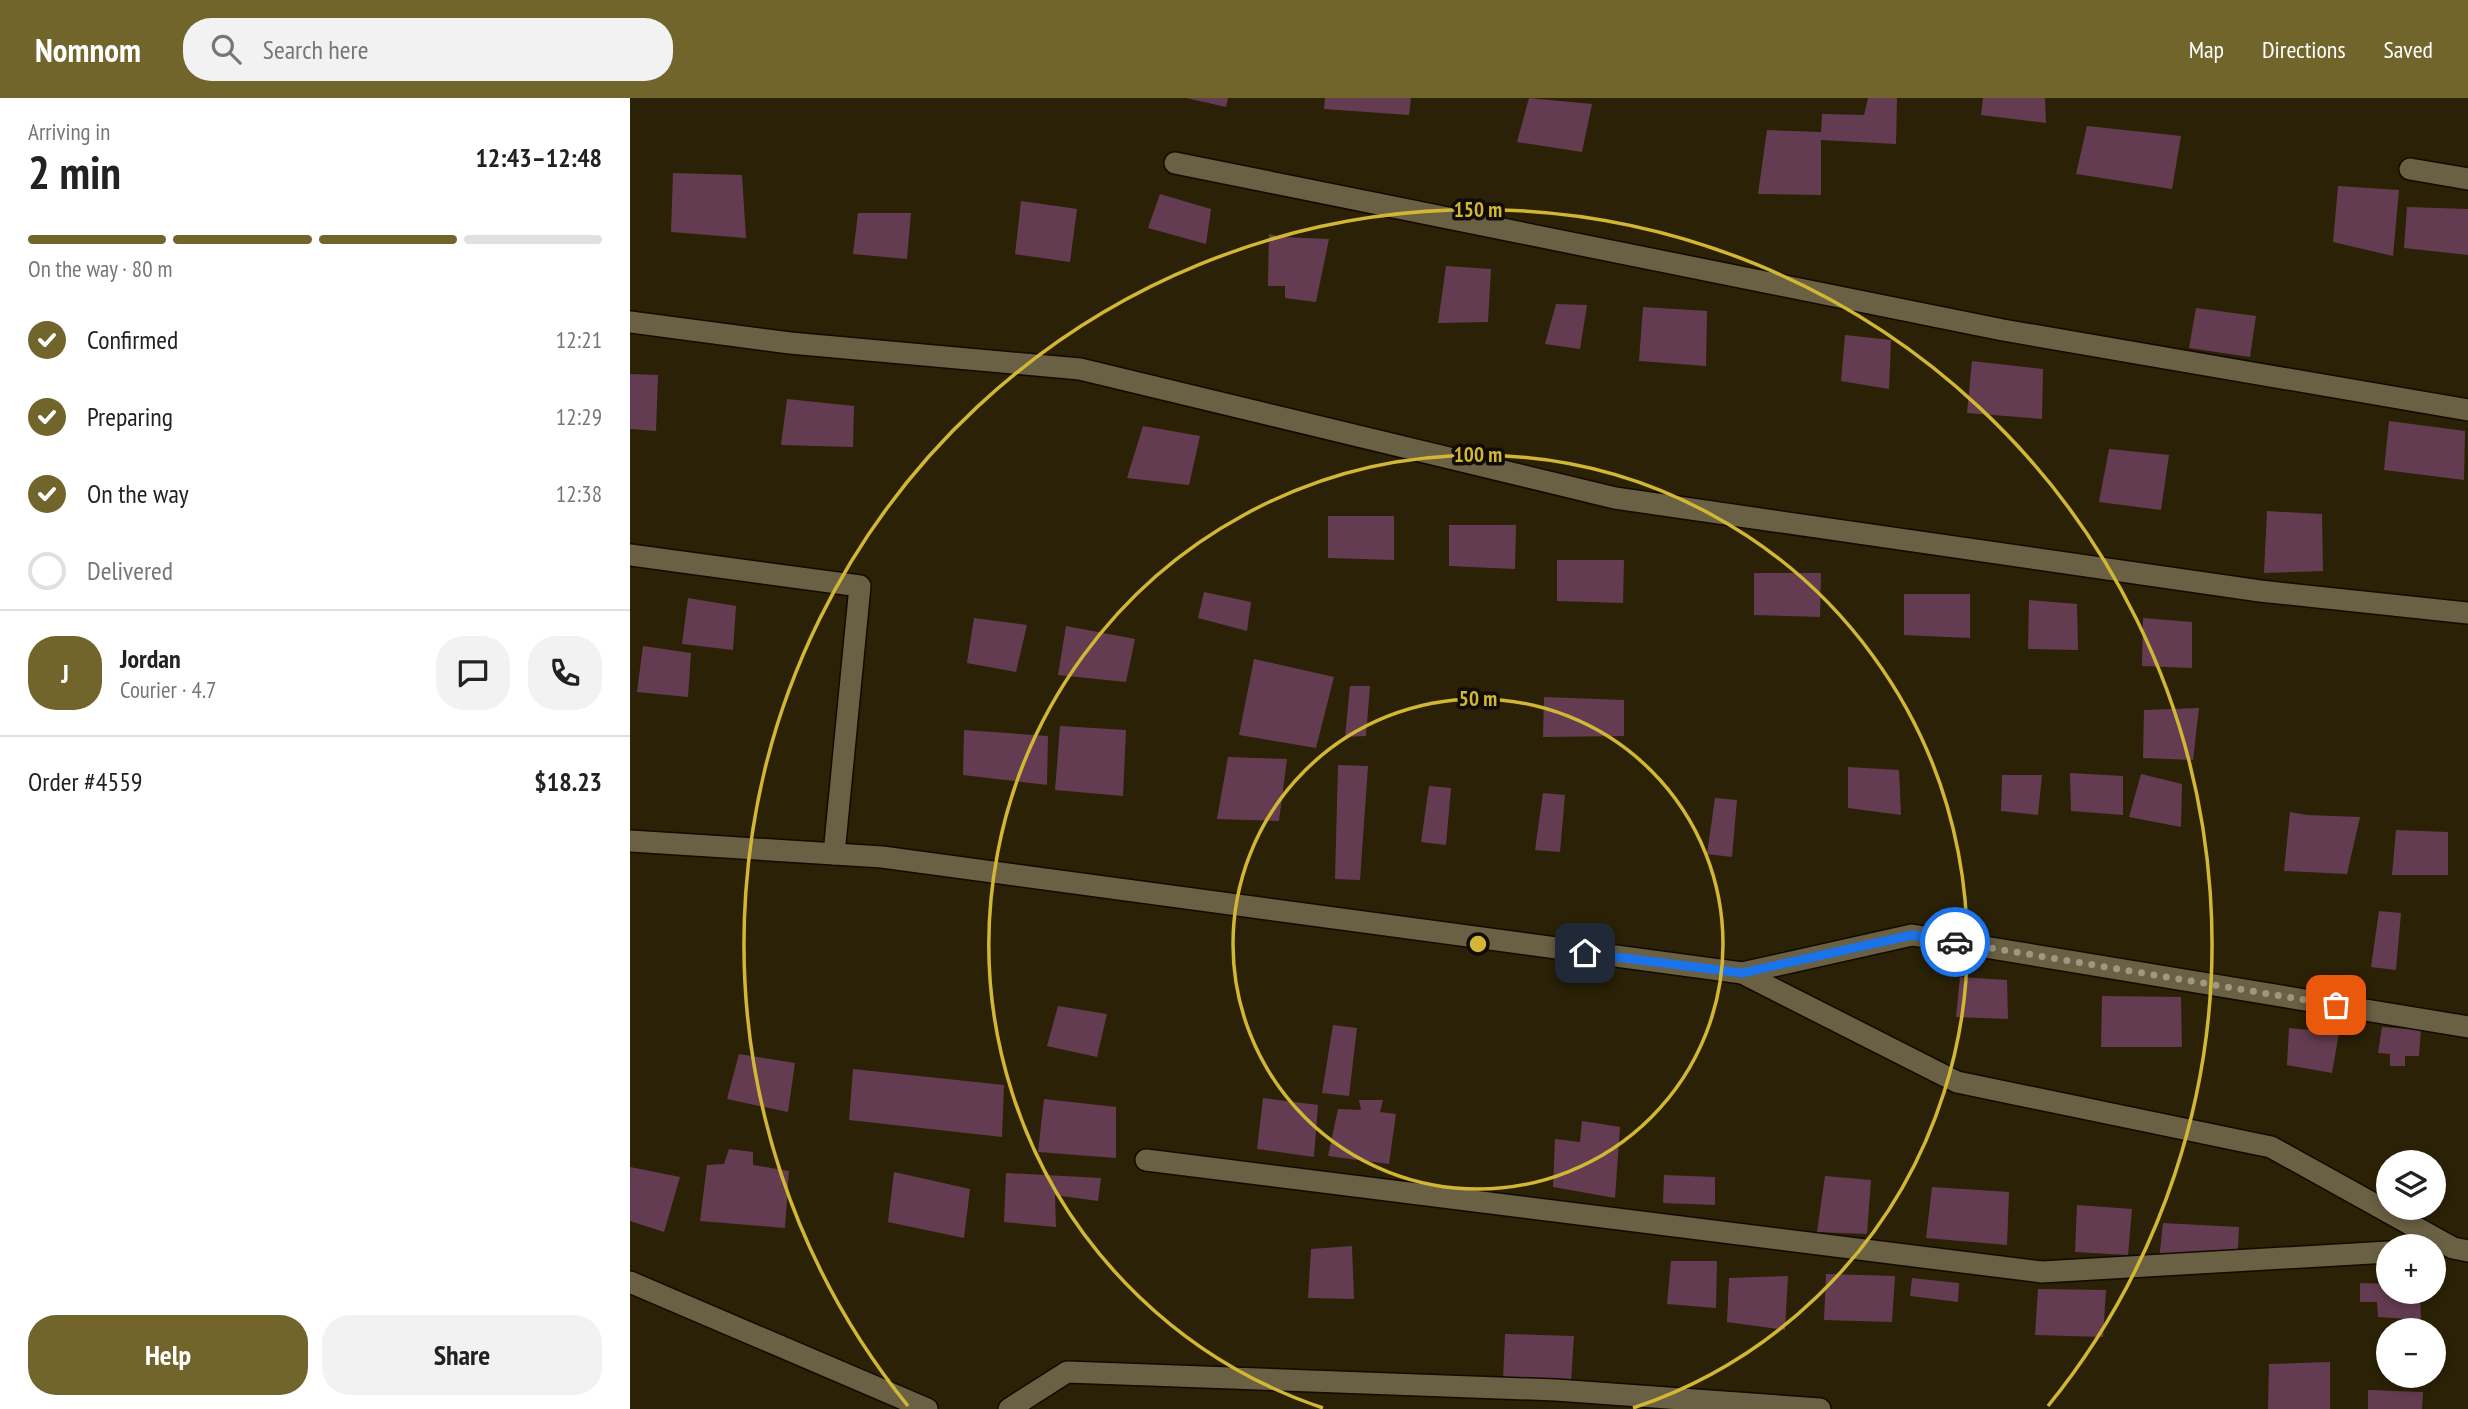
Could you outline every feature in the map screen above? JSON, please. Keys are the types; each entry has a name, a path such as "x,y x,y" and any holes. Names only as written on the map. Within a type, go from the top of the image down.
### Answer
{"street":[{"path":"1175,163 2003,330 2468,410"},
{"path":"2410,169 2468,179"},
{"path":"630,322 790,343 1080,369 1615,498 2260,591 2468,613"},
{"path":"630,555 860,586 834,853"},
{"path":"630,841 882,857 1742,973 1957,1082 2271,1147 2452,1250"},
{"path":"1742,973 1912,935 2468,1027"},
{"path":"1146,1160 2042,1272 2376,1253"},
{"path":"630,1282 927,1409"},
{"path":"1009,1409 1067,1372 1556,1390 1821,1409"}],"building":[{"path":"1186,98 1228,98 1226,107"},
{"path":"1325,98 1411,98 1409,115 1324,109"},
{"path":"1529,98 1592,104 1582,152 1517,142"},
{"path":"1868,98 1897,98 1896,144 1821,140 1821,195 1758,194 1767,130 1821,132 1822,114 1864,115"},
{"path":"1983,98 2045,98 2046,123 1981,115"},
{"path":"2087,126 2181,136 2172,189 2076,174"},
{"path":"673,173 742,175 746,238 671,232"},
{"path":"2338,186 2399,190 2393,256 2333,242"},
{"path":"1160,194 1211,209 1206,244 1148,228"},
{"path":"1021,201 1077,209 1070,262 1015,254"},
{"path":"2407,207 2468,209 2468,255 2404,248"},
{"path":"858,213 911,213 907,259 853,254"},
{"path":"1269,234 1329,239 1316,302 1285,298 1285,286 1268,286"},
{"path":"1446,266 1491,269 1488,322 1438,323"},
{"path":"1556,304 1587,305 1580,349 1545,344"},
{"path":"1643,307 1707,311 1706,366 1639,361"},
{"path":"2196,308 2256,316 2250,357 2189,348"},
{"path":"1845,335 1891,340 1889,389 1841,381"},
{"path":"1972,361 2043,369 2042,419 1967,413"},
{"path":"630,374 658,375 656,431 630,429"},
{"path":"787,399 854,406 853,447 781,445"},
{"path":"2389,421 2465,431 2464,480 2384,470"},
{"path":"1143,426 1200,436 1189,485 1127,478"},
{"path":"2109,449 2169,455 2161,510 2099,502"},
{"path":"2267,511 2322,514 2323,571 2264,573"},
{"path":"1328,516 1394,516 1394,560 1328,558"},
{"path":"1449,525 1516,525 1515,569 1449,566"},
{"path":"1557,560 1624,560 1623,603 1557,601"},
{"path":"1754,573 1821,573 1820,617 1754,615"},
{"path":"1204,592 1251,602 1247,631 1198,618"},
{"path":"1904,594 1970,594 1970,638 1904,635"},
{"path":"688,598 736,606 733,650 682,644"},
{"path":"2029,600 2077,604 2078,650 2028,649"},
{"path":"974,618 1027,625 1016,672 967,663"},
{"path":"2143,618 2192,622 2192,668 2142,666"},
{"path":"1066,626 1135,639 1126,682 1058,675"},
{"path":"643,646 691,653 688,697 637,692"},
{"path":"1254,659 1334,677 1316,748 1239,735"},
{"path":"1350,686 1370,686 1366,736 1345,737"},
{"path":"1544,697 1624,700 1624,736 1543,737"},
{"path":"2199,708 2193,760 2143,758 2144,710"},
{"path":"1060,726 1126,730 1123,796 1055,790"},
{"path":"964,730 1048,736 1047,785 963,775"},
{"path":"1228,757 1287,759 1279,821 1217,819"},
{"path":"1338,765 1368,766 1360,880 1335,879"},
{"path":"1848,767 1899,770 1901,815 1848,808"},
{"path":"2070,773 2123,776 2123,815 2071,811"},
{"path":"2141,774 2182,784 2181,827 2129,817"},
{"path":"2002,775 2042,775 2038,815 2001,811"},
{"path":"1429,786 1451,788 1446,845 1421,842"},
{"path":"1543,793 1565,795 1560,852 1535,850"},
{"path":"1715,798 1737,800 1732,857 1707,854"},
{"path":"2290,812 2360,817 2347,874 2284,871"},
{"path":"2396,830 2448,832 2448,875 2392,875"},
{"path":"2379,911 2401,913 2396,970 2371,967"},
{"path":"1960,977 2007,980 2008,1019 1956,1017"},
{"path":"2102,996 2181,997 2182,1047 2101,1047"},
{"path":"1058,1006 1107,1014 1097,1057 1047,1046"},
{"path":"1333,1025 1357,1028 1349,1096 1322,1093"},
{"path":"2382,1027 2421,1030 2419,1056 2405,1056 2405,1066 2390,1066 2390,1054 2378,1053"},
{"path":"2289,1028 2339,1033 2332,1073 2287,1065"},
{"path":"739,1054 795,1063 788,1112 727,1099"},
{"path":"853,1069 1004,1085 1002,1137 849,1120"},
{"path":"1263,1098 1318,1105 1314,1157 1257,1149"},
{"path":"1044,1099 1116,1107 1116,1158 1038,1152"},
{"path":"1359,1100 1383,1100 1380,1112 1396,1114 1389,1164 1328,1156 1338,1109 1361,1110"},
{"path":"1582,1121 1620,1127 1615,1198 1553,1187 1555,1139 1580,1142"},
{"path":"729,1149 753,1152 753,1165 789,1171 785,1228 700,1221 707,1165 724,1164"},
{"path":"630,1167 680,1177 664,1232 630,1221"},
{"path":"894,1172 970,1189 964,1238 888,1222"},
{"path":"1006,1173 1101,1178 1098,1201 1055,1195 1056,1227 1004,1222"},
{"path":"1664,1175 1715,1177 1715,1205 1663,1203"},
{"path":"1825,1176 1871,1180 1867,1234 1817,1232"},
{"path":"1932,1187 2009,1192 2007,1245 1926,1238"},
{"path":"2077,1205 2132,1209 2128,1255 2075,1252"},
{"path":"2163,1223 2239,1227 2237,1269 2159,1260"},
{"path":"1352,1246 1354,1299 1308,1298 1311,1249"},
{"path":"1671,1261 1717,1261 1716,1308 1667,1304"},
{"path":"1826,1274 1895,1276 1892,1322 1824,1320"},
{"path":"1788,1276 1785,1330 1727,1322 1729,1278"},
{"path":"1912,1278 1959,1283 1958,1302 1910,1296"},
{"path":"2360,1283 2376,1284 2376,1302 2360,1302"},
{"path":"2038,1289 2106,1290 2103,1337 2035,1335"},
{"path":"2377,1304 2420,1304 2421,1318 2378,1317"},
{"path":"1505,1334 1574,1336 1571,1382 1503,1381"},
{"path":"2330,1362 2330,1409 2268,1409 2269,1364"},
{"path":"2368,1390 2423,1392 2422,1409 2368,1409"}],"way so far":[{"path":"1955,942 2336,1005"}],"route":[{"path":"1585,953 1742,973 1912,935 1955,942"}]}
